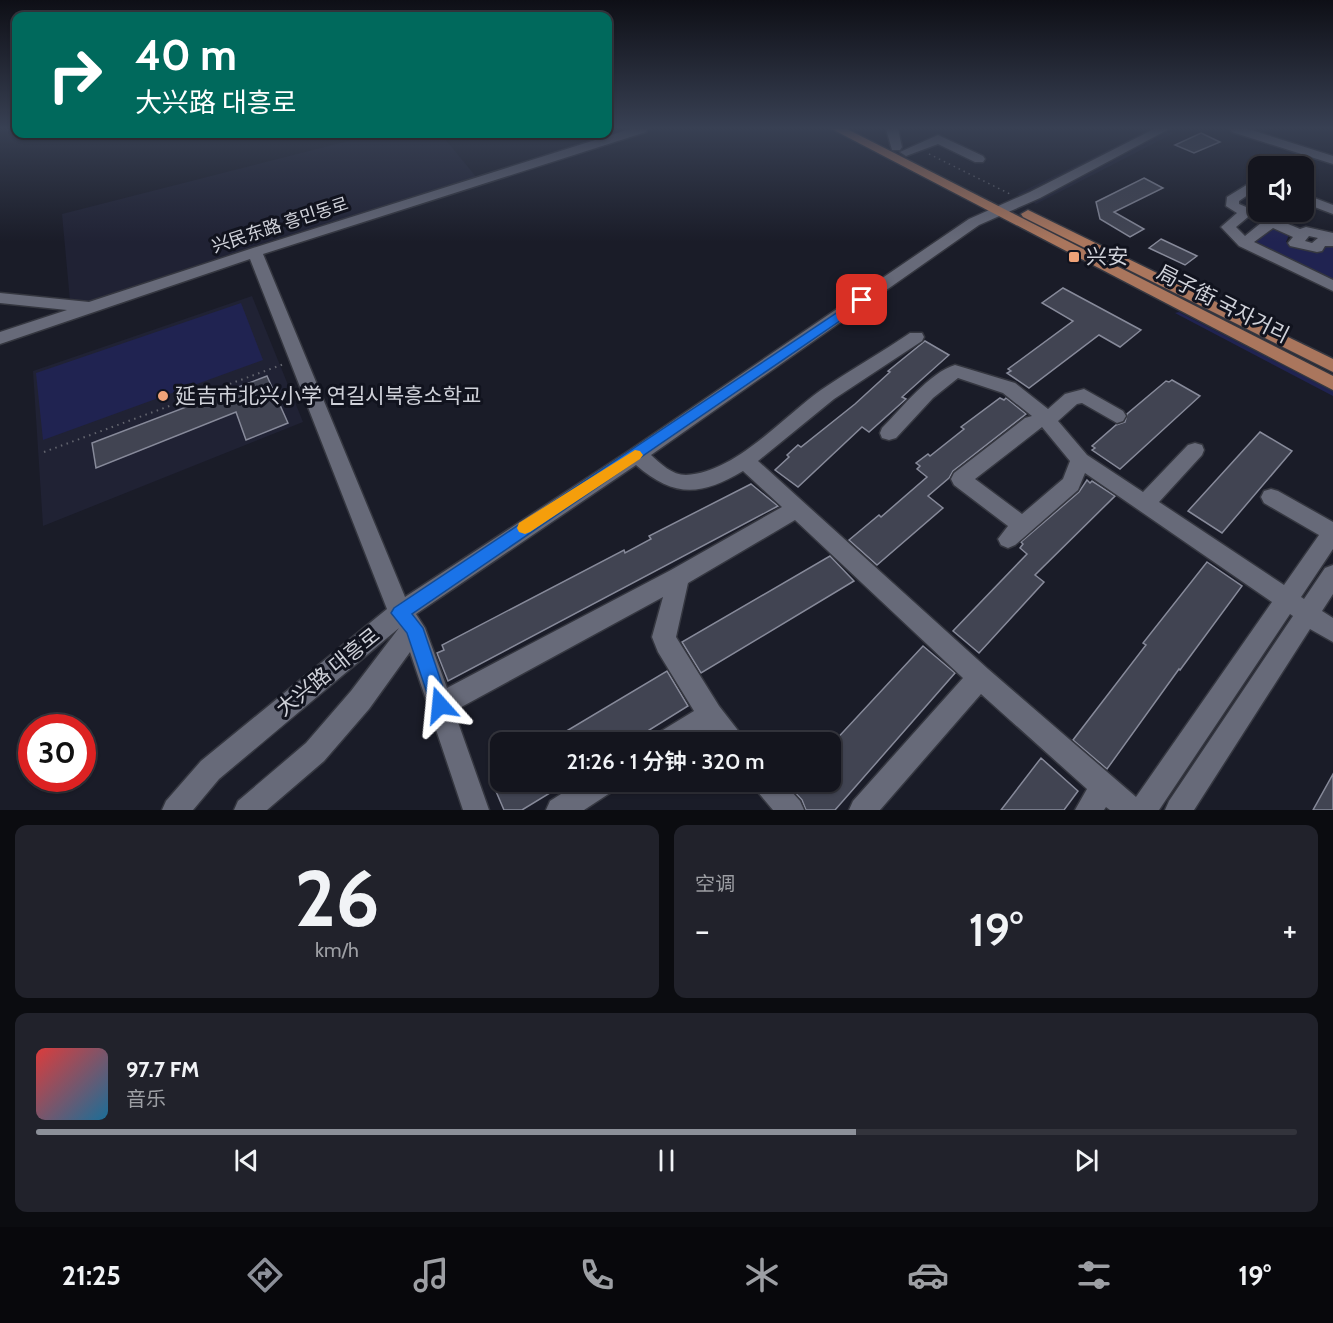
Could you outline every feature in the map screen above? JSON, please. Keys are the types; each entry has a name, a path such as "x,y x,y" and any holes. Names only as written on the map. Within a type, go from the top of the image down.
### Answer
{"main road":[{"name":"局子街 국자거리","path":"916,167 1333,366"},
{"name":"局子街 국자거리","path":"930,167 1002,208 1333,384"}],"street":[{"name":"兴民东路 흥민동로","path":"0,338 512,167"},
{"name":"大兴路 대흥로","path":"175,810 210,770 407,621 470,564 637,454 974,222 1035,195 1090,167"},
{"path":"1248,192 1231,203 1248,208"},
{"path":"1314,202 1333,210"},
{"path":"1248,220 1228,226 1244,243 1333,286"},
{"path":"1244,243 1261,222"},
{"path":"1282,222 1301,235"},
{"path":"1333,237 1306,231 1295,243 1317,248 1320,242 1333,242"},
{"path":"255,252 407,621 440,705 476,810"},
{"path":"0,298 68,306 94,306"},
{"path":"637,454 664,477 677,482 687,483 734,468 826,396 894,354 916,337"},
{"path":"889,433 927,393 955,371 1009,388 1037,408 1080,460 1333,631"},
{"path":"1080,460 1071,484 1016,533 960,479 1032,423 1046,419 1071,399 1084,396 1117,416"},
{"path":"1144,504 1195,450"},
{"path":"745,461 980,677 1130,810"},
{"path":"1143,810 1333,532 1270,497"},
{"path":"440,705 679,577 796,509"},
{"path":"1178,810 1333,575"},
{"path":"679,577 664,636 666,644 710,715 723,732"},
{"path":"247,810 315,752 360,700 407,621"},
{"path":"862,810 980,677"},
{"path":"682,732 710,715"},
{"path":"1088,810 1104,787"},
{"path":"559,810 588,792"},
{"path":"775,792 791,810"}],"path":[{"path":"44,452 298,359"}],"shaded area":[{"path":"247,167 468,167 477,178 73,308 70,301 62,214"},
{"path":"1073,167 1108,167 1036,204 1017,194"},
{"path":"1271,227 1289,235 1286,242 1309,250 1321,251 1326,244 1333,245 1333,280 1254,243 1258,236"},
{"name":"延吉市北兴小学 연길시북흥소학교","path":"252,296 303,422 43,526 33,371"},
{"path":"241,303 263,360 43,440 36,373"},
{"path":"1179,312 1333,391 1333,396 1175,313"}],"building":[{"path":"1144,178 1163,188 1114,212 1144,229 1130,237 1100,219 1096,202"},
{"path":"1161,239 1197,256 1185,265 1149,248"},
{"path":"1063,288 1141,330 1120,347 1099,335 1029,388 1007,373 1011,371 1008,369 1073,321 1042,303"},
{"path":"925,341 949,355 902,397 906,399 869,432 862,427 798,487 775,470 798,445 801,447 855,404 890,372 888,371"},
{"path":"267,376 288,423 246,440 236,412 96,468 92,443"},
{"path":"1172,380 1200,396 1120,469 1092,450 1095,448 1092,446 1116,425 1125,422 1127,414 1166,381"},
{"path":"1000,398 1004,400 1006,398 1026,414 953,471 949,478 928,496 943,508 877,565 849,540 879,515 881,517 927,477 917,469 920,466 916,463 928,454 930,456 964,429 961,427"},
{"path":"1260,432 1292,451 1222,533 1188,511"},
{"path":"1087,480 1115,496 1035,575 1044,582 979,653 953,631 1027,554 1020,548 1023,544 1021,542 1079,492"},
{"path":"751,484 778,506 448,681 437,653 444,650 442,645 624,550 625,553 651,539 649,536"},
{"path":"830,556 854,581 701,673 682,642"},
{"path":"1207,562 1242,586 1107,769 1073,740 1146,645 1143,643"},
{"path":"923,646 955,673 835,810 806,810 802,800 795,792 841,792 841,734"},
{"path":"667,671 688,706 646,732 565,732"},
{"path":"1041,758 1078,791 1064,810 1001,810"},
{"path":"1333,774 1333,810 1313,810"},
{"path":"496,792 552,792 522,810 504,810"}],"slow traffic":[{"path":"525,528 635,455"}],"place":[{"name":"兴安","path":"1074,257"},
{"name":"延吉市北兴小学 연길시북흥소학교","path":"163,396"}],"route":[{"path":"440,705 414,628 400,613 862,300"}]}
